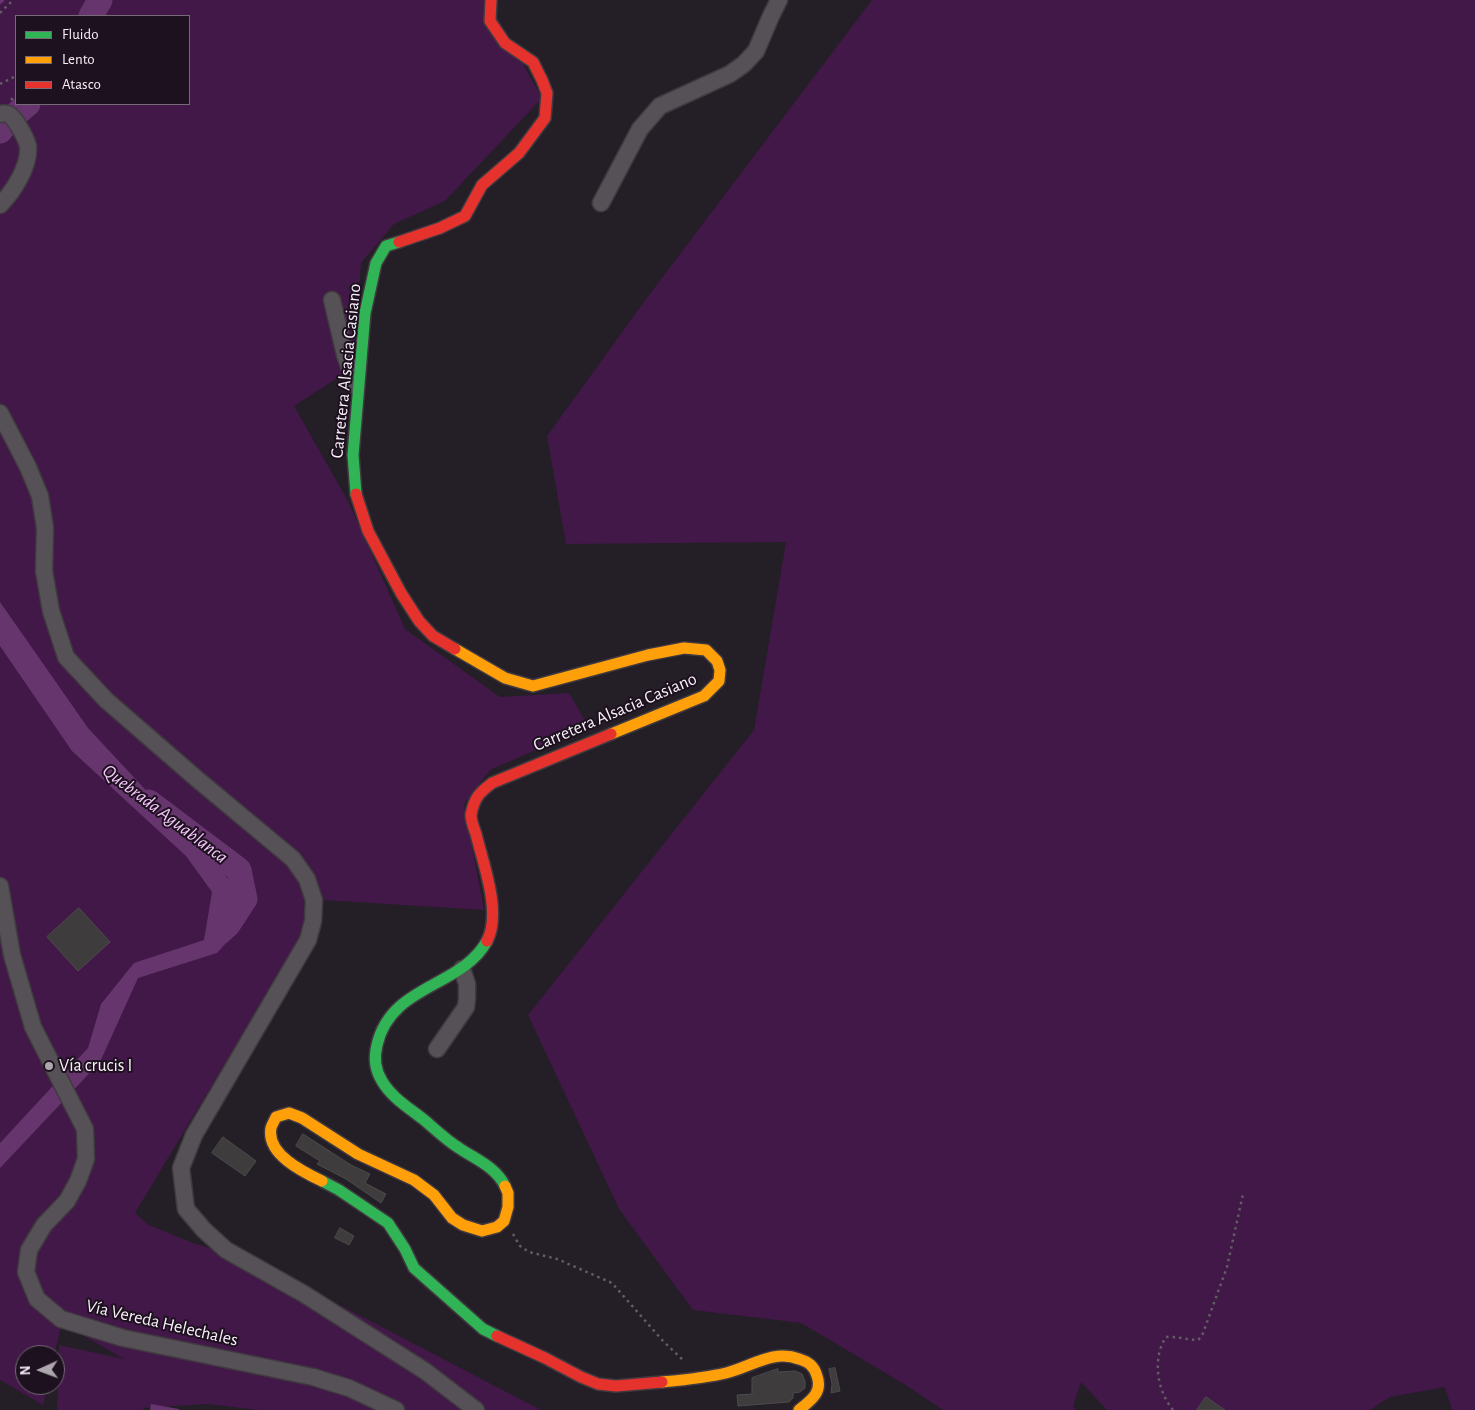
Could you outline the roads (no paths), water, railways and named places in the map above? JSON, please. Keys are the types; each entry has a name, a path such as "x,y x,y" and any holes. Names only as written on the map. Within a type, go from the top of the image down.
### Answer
{"street":[{"name":"Carretera Alsacia Casiano","path":"491,0 490,21 505,43 533,62 542,80 547,93 545,118 519,153 482,185 465,216 440,228 386,246 376,263 365,313 358,393 353,455 356,496 368,531 401,593 419,621 433,636 505,678 533,686 648,655 684,648 706,650 717,661 720,670 719,682 704,696 492,783 480,792 471,813 477,845 489,884 492,912 490,933 482,950 462,969 423,989 398,1007 385,1021 379,1035 374,1055 376,1070 381,1081 390,1092 457,1147 493,1170 503,1182 508,1193 508,1207 504,1221 497,1227 482,1231 463,1225 452,1218 434,1196 414,1180 358,1154 302,1118 289,1113 276,1117 271,1129 272,1144 284,1158 300,1170 339,1190 388,1223 414,1268 483,1329 598,1384 616,1386 701,1378 728,1373 778,1355 798,1358 812,1366 818,1378 819,1386 816,1396 799,1410"},
{"path":"601,203 640,130 660,106 730,74 744,64 756,51 779,0"},
{"path":"0,205 20,180 26,162 28,146 10,119"},
{"path":"332,300 345,355 358,393"},
{"path":"0,413 28,467 40,496 45,528 44,571 51,611 66,657 106,700 292,859 307,879 314,900 313,921 308,940 194,1135 181,1168 186,1209 204,1230 226,1250 312,1299 425,1372 476,1410"},
{"name":"Vía Vereda Helechales","path":"0,886 12,955 32,1027 85,1129 86,1159 78,1180 67,1201 44,1226 29,1250 26,1272 37,1299 61,1319 123,1338 313,1377 348,1388 396,1410"},
{"path":"437,1049 466,1007 467,984 462,969"}],"water":[{"path":"0,602 88,728 234,885 245,922 217,953 138,978 100,1062 0,1168 0,1143 88,1048 101,1004 134,963 204,940 212,892 186,856 72,751 0,646"},
{"path":"151,1404 179,1409 179,1410 150,1410"}],"waterway":[{"path":"92,15 100,0"},
{"path":"0,131 9,120 27,105"},
{"name":"Quebrada Aguablanca","path":"149,802 239,870 245,899 228,925 219,933"}],"place":[{"name":"Vía crucis I","path":"49,1066"}]}
